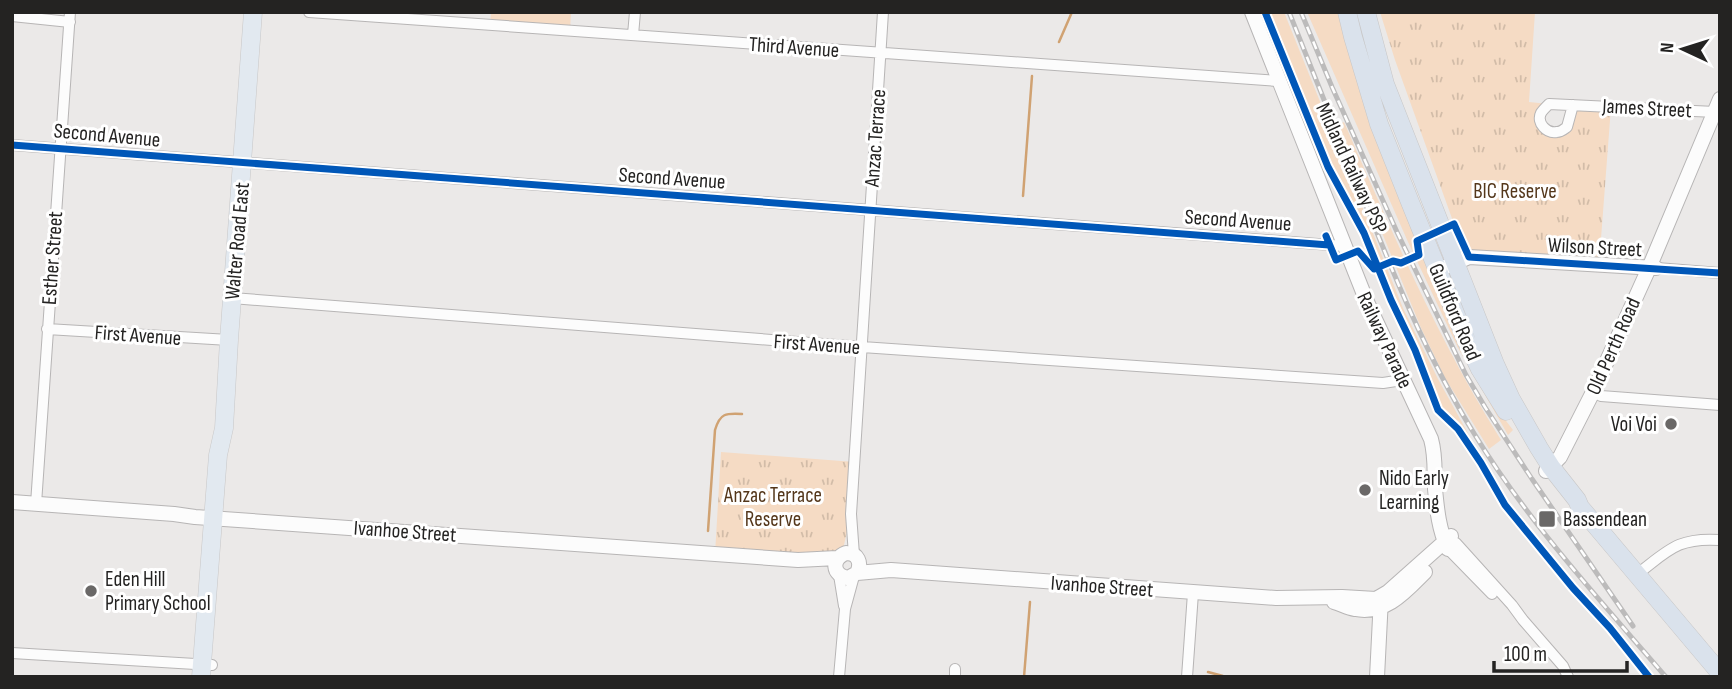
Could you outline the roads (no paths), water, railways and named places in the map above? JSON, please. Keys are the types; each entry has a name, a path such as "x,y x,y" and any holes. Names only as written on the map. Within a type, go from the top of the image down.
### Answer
{"highway":[{"name":"Guildford Road","path":"1347,12 1379,124 1511,399 1552,473 1574,506 1580,508 1720,673"},
{"name":"Guildford Road","path":"1366,12 1385,84 1446,266"}],"main road":[{"name":"Walter Road East","path":"206,671 218,518 218,455 224,428 253,12"}],"street":[{"name":"Third Avenue","path":"309,12 1278,81"},
{"path":"633,35 635,12"},
{"name":"Anzac Terrace","path":"839,677 883,12"},
{"name":"Railway Parade","path":"1252,12 1367,302 1431,439 1435,453 1438,517 1450,543"},
{"path":"12,16 70,17"},
{"name":"Esther Street","path":"36,504 70,17"},
{"name":"James Street","path":"1573,105 1718,112"},
{"name":"Old Perth Road","path":"1552,473 1597,394 1718,112"},
{"name":"Second Avenue","path":"12,145 1344,246"},
{"name":"Wilson Street","path":"1446,266 1469,257 1720,273"},
{"name":"First Avenue","path":"232,298 862,348 1383,383 1402,378"},
{"name":"First Avenue","path":"47,329 229,340"},
{"path":"1597,394 1720,405"},
{"name":"Ivanhoe Street","path":"12,502 798,560 891,570 1193,593 1276,598 1342,597 1376,599 1382,602"},
{"path":"1636,576 1678,544 1700,538 1720,540"},
{"path":"1377,677 1382,602 1397,599 1450,543"},
{"path":"1450,543 1508,609 1560,677"},
{"path":"1450,543 1513,605 1563,666 1568,677"},
{"path":"1187,677 1193,593"},
{"path":"12,653 206,671"}],"waterway":[{"path":"1059,42 1072,12"},
{"path":"1023,196 1032,76"},
{"path":"708,531 715,430 724,415 742,414"},
{"path":"1024,677 1030,602"},
{"path":"1208,672 1237,677"}],"railway":[{"path":"1289,12 1397,281 1425,344 1457,405 1496,467 1541,530 1666,677"},
{"path":"1301,12 1397,232 1466,375 1532,479 1633,626"}],"place":[{"name":"Voi Voi","path":"1671,424"},
{"name":"Nido Early Learning","path":"1365,490"},
{"name":"Bassendean","path":"1547,519"},
{"name":"Eden Hill Primary School","path":"91,591"}],"park label":[{"name":"BIC Reserve","path":"1515,191"},
{"name":"Anzac Terrace Reserve","path":"773,507"}]}
